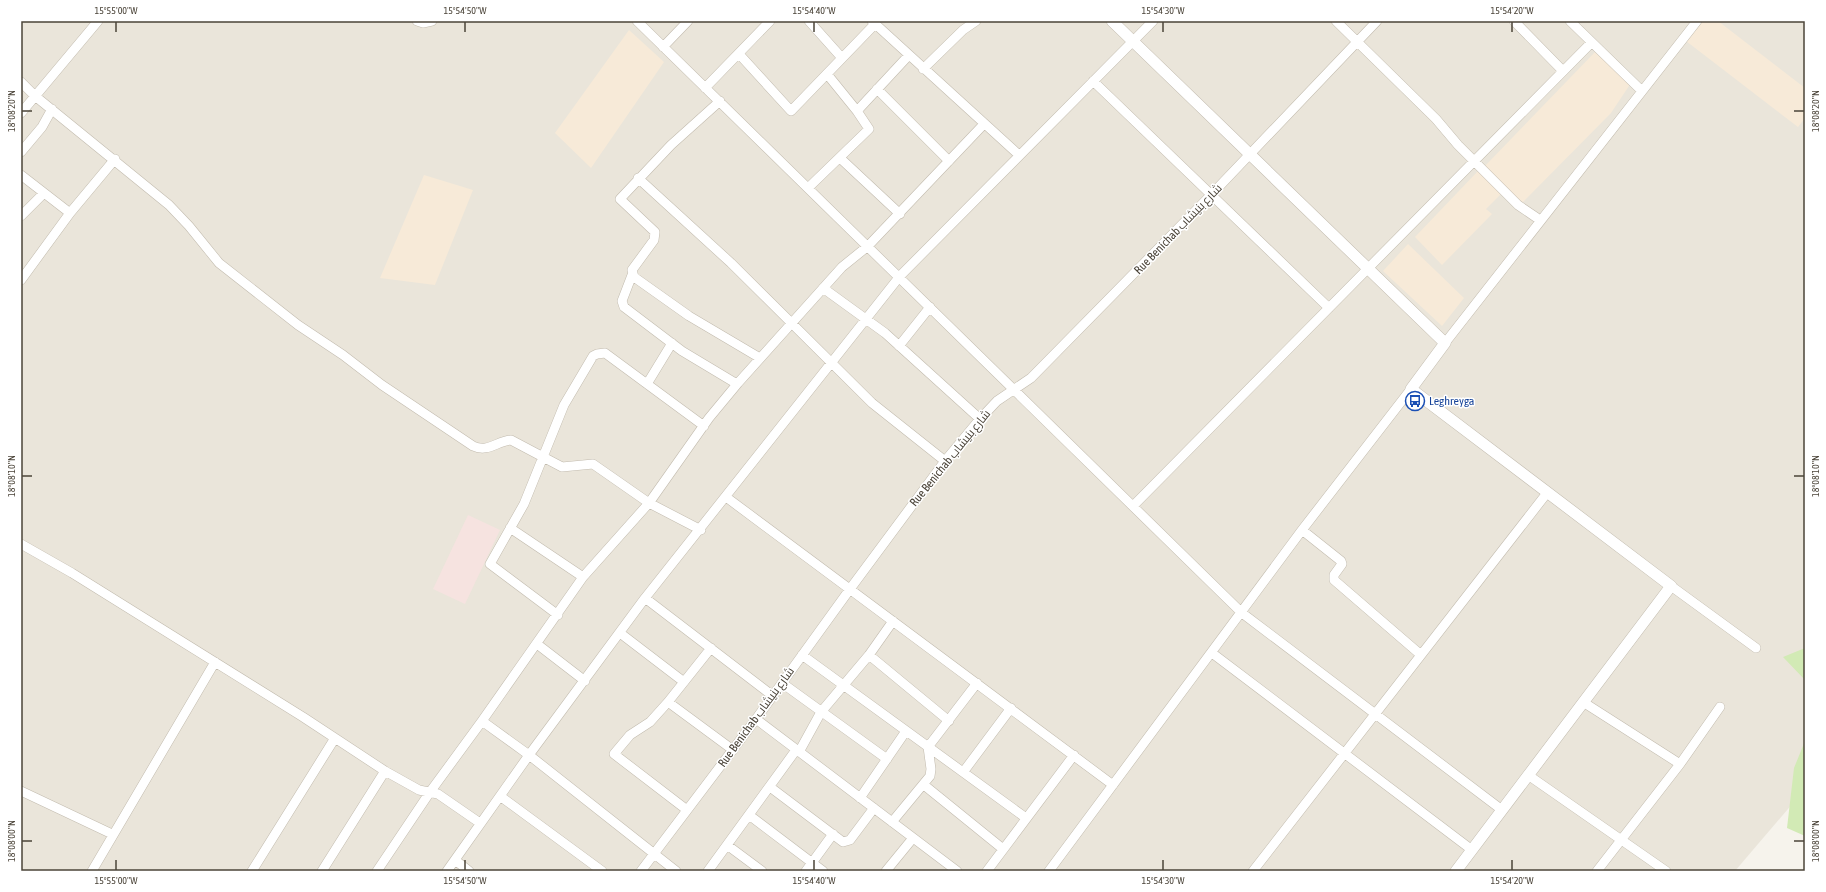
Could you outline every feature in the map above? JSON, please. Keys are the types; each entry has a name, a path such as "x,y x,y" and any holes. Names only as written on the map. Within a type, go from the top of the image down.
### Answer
{"street":[{"path":"21,113 98,21"},
{"path":"417,21 423,23 432,21"},
{"path":"637,21 900,276 1013,390 1242,613 1502,810"},
{"path":"664,47 688,21"},
{"path":"705,88 770,21"},
{"path":"809,21 842,58"},
{"path":"923,69 963,30 976,21"},
{"path":"1112,21 1445,344"},
{"path":"447,871 529,755 645,598 701,530 900,276 1153,21"},
{"path":"1336,21 1436,118 1458,145 1475,160 1518,205 1540,220"},
{"name":"Rue Benichab شارع بنيشاب","path":"641,871 756,719 850,588 945,461 980,419 997,400 1031,378 1211,195 1377,21"},
{"path":"1514,21 1562,70"},
{"path":"1570,21 1642,91"},
{"path":"1048,871 1242,613 1302,530 1540,220 1697,21"},
{"path":"739,54 791,111 842,58 873,22 1019,155"},
{"path":"1133,506 1562,70 1591,43"},
{"path":"857,111 909,55"},
{"path":"808,188 869,129 857,111 827,74"},
{"path":"1092,81 1329,308"},
{"path":"21,82 35,96 115,159 169,205 189,226 219,264 298,325 343,355 382,385 480,449 488,448 511,440 544,456 562,467 593,464 649,503 701,530"},
{"path":"877,89 949,161"},
{"path":"720,101 638,178 620,199 655,232 656,237 632,270 632,275 622,304 672,343 737,384"},
{"path":"21,152 42,128 52,109"},
{"path":"377,871 430,792 558,615 583,577 649,503 704,426 737,384 791,322 842,267 868,246 900,214 984,124"},
{"path":"840,158 900,214"},
{"path":"21,280 70,213 115,159"},
{"path":"21,175 70,213"},
{"path":"638,178 731,263 872,403 945,461"},
{"path":"21,216 44,193"},
{"path":"632,275 689,316 760,358"},
{"path":"823,288 866,321 885,333 980,419"},
{"path":"898,346 930,307"},
{"path":"646,384 672,343"},
{"path":"558,615 490,564 524,504 564,405 593,356 596,354 605,353 704,426"},
{"path":"1411,389 1547,493 1756,648"},
{"path":"1253,871 1547,493"},
{"path":"726,497 1113,785"},
{"path":"510,528 583,577"},
{"path":"1302,530 1341,561 1342,564 1334,575 1334,580 1421,655"},
{"path":"21,544 72,573 215,662 385,771 419,790 442,796 480,823"},
{"path":"1456,871 1671,586"},
{"path":"645,598 773,696"},
{"path":"708,871 798,751 821,712 843,684 869,655 893,621"},
{"path":"620,633 684,682"},
{"path":"537,644 585,681"},
{"path":"687,810 614,754 630,735 650,722 711,648"},
{"path":"1212,653 1472,850"},
{"path":"802,654 906,732 964,771 1026,818"},
{"path":"869,655 949,721"},
{"path":"92,871 112,834 215,662"},
{"path":"782,683 887,759"},
{"path":"892,822 924,785 931,772 928,747 977,683"},
{"path":"668,702 733,750"},
{"path":"1583,702 1680,764"},
{"path":"1597,871 1680,764 1720,707"},
{"path":"964,771 1011,708"},
{"path":"756,719 957,871"},
{"path":"482,721 529,755 676,871"},
{"path":"860,798 906,732"},
{"path":"252,871 335,738"},
{"path":"987,871 1074,755"},
{"path":"322,871 385,771"},
{"path":"1528,775 1666,871"},
{"path":"924,785 1003,849"},
{"path":"770,787 843,842 848,841 874,808"},
{"path":"21,791 112,834"},
{"path":"500,796 602,871"},
{"path":"749,815 823,871"},
{"path":"806,871 833,834"},
{"path":"886,871 913,838"},
{"path":"727,845 762,871"},
{"path":"455,860 470,871"}],"shaded area":[{"path":"21,21 1805,21 1805,789 1735,871 21,871"},
{"path":"1701,21 1718,21 1805,88 1805,118 1798,127 1686,41"},
{"path":"629,30 664,62 591,168 555,133"},
{"path":"1596,51 1631,83 1611,113 1522,203 1485,166"},
{"path":"1478,171 1501,194 1486,209 1492,214 1442,265 1415,237"},
{"path":"424,175 473,190 435,285 380,278"},
{"path":"1408,244 1464,298 1442,326 1383,271"},
{"path":"468,515 500,530 465,604 433,589"}],"green space":[{"path":"1805,648 1805,680 1783,657"},
{"path":"1805,741 1805,836 1787,828 1794,768"}],"place":[{"name":"Leghreyga","path":"1415,401"}]}
